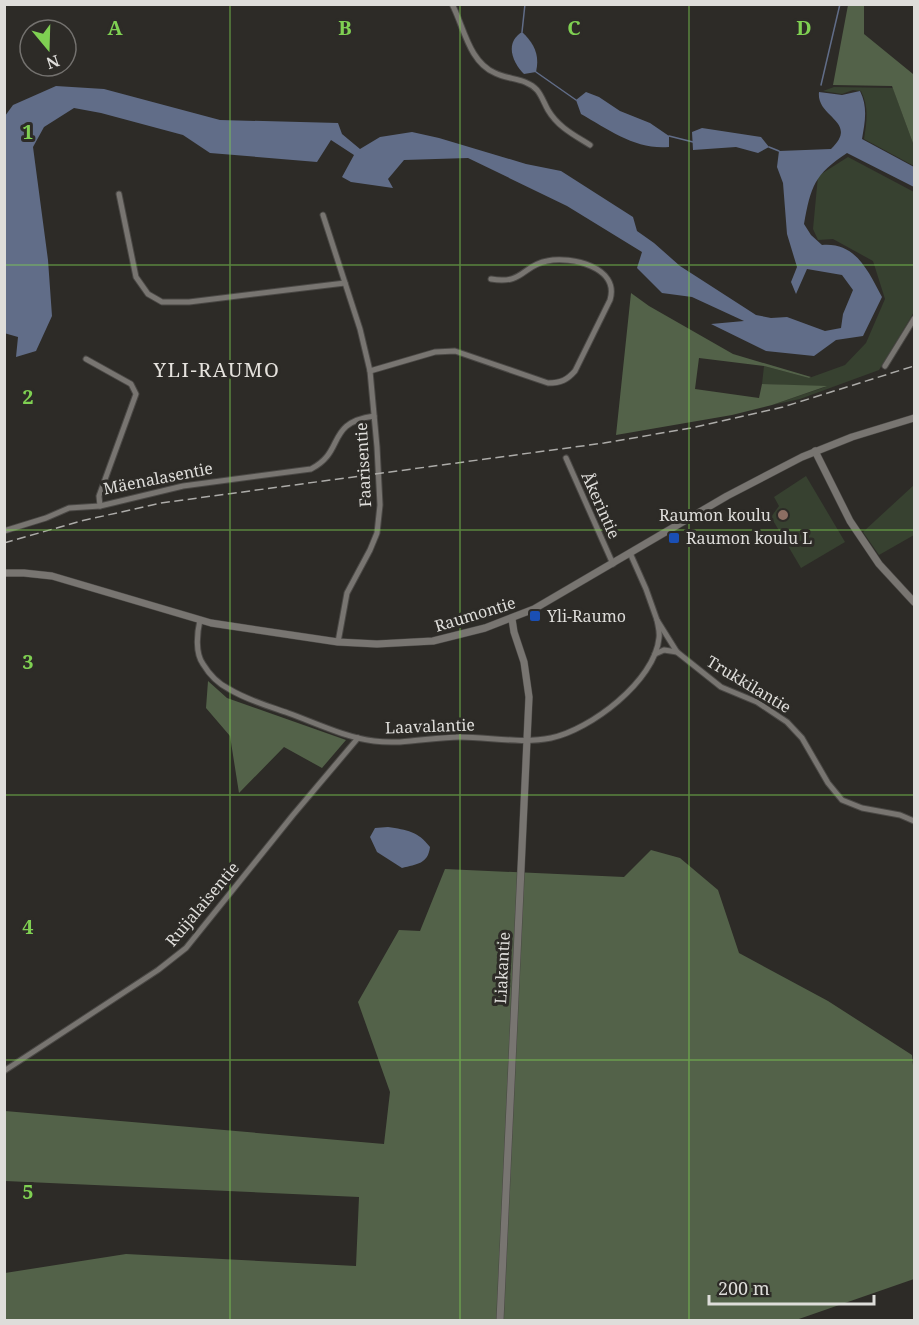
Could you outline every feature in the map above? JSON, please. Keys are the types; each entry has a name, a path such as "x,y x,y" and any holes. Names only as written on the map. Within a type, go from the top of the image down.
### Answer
{"street":[{"path":"452,4 472,50 483,66 493,73 528,83 537,89 547,108 561,126 590,145"},
{"path":"119,194 136,277 147,294 162,302 189,302 345,283"},
{"name":"Faarisentie","path":"323,215 360,329 370,371 380,505 377,533 347,594 338,642"},
{"path":"370,371 435,352 455,351 548,383 563,382 569,378 610,300 612,292 610,281 587,264 556,260 543,261 512,280 491,279"},
{"path":"885,366 915,319"},
{"name":"Mäenalasentie","path":"86,359 131,384 136,394 99,496 100,506 183,486 311,469 326,459 338,434 345,426 364,417 374,416"},
{"name":"Raumontie","path":"4,573 24,573 72,581 200,620 338,642 377,644 433,641 460,636 512,619 534,609 727,496 802,456 915,418"},
{"path":"815,451 850,521 879,564 915,602"},
{"name":"Åkerintie","path":"566,458 613,564"},
{"path":"4,531 46,518 69,507 100,506"},
{"name":"Trukkilantie","path":"630,553 657,620 677,652 721,687 758,702 787,722 802,738 828,783 842,800 862,808 900,815 915,822"},
{"name":"Liakantie","path":"500,1320 529,697 524,662 512,619"},
{"name":"Laavalantie","path":"200,620 198,630 201,662 211,675 228,689 358,738 390,742 458,737 527,740 549,739 567,734 590,723 623,696 643,674 654,655 659,638 657,620"},
{"path":"654,655 663,650 677,652"},
{"name":"Ruijalaisentie","path":"4,1071 158,970 186,948 358,738"}],"green space":[{"path":"848,5 864,5 864,34 913,74 914,146 892,86 833,85"},
{"path":"834,87 893,88 914,146 914,166 864,139 867,114 861,91 853,90 842,94 823,91"},
{"path":"848,157 914,192 914,312 879,370 800,399 772,405 825,387 762,384 764,366 809,378 845,365 866,343 885,299 873,261 833,239 818,240 813,229 818,176"},
{"path":"631,293 649,306 733,354 811,377 764,366 699,358 695,389 759,398 762,384 827,386 772,405 732,415 616,435"},
{"path":"806,476 845,542 801,568 771,517 779,506 774,497"},
{"path":"914,485 914,535 879,555 863,532"},
{"path":"208,681 227,698 346,740 322,768 284,747 239,793 230,736 206,708"},
{"path":"651,850 680,858 718,890 739,953 828,1001 912,1055 914,1075 914,1279 796,1320 5,1320 5,1273 126,1254 356,1266 359,1197 5,1181 5,1111 384,1144 390,1092 358,1002 399,930 420,931 445,869 624,877"}],"water":[{"path":"522,32 530,40 535,50 536,72 524,74 514,59 513,42"},
{"path":"56,86 104,89 220,120 338,123 342,134 360,149 380,137 412,132 526,164 561,171 633,217 637,231 680,266 756,315 771,318 787,317 825,331 841,328 843,314 853,290 842,275 807,269 796,294 791,282 797,267 787,234 783,183 777,167 779,151 831,149 839,140 841,132 839,126 824,108 819,92 842,95 860,91 865,109 862,139 914,167 914,187 847,153 827,168 816,182 804,224 811,235 822,245 844,248 860,260 882,297 863,336 836,340 814,356 766,351 711,324 744,321 692,297 662,293 637,268 642,252 567,206 468,158 404,160 388,179 393,188 351,182 342,177 354,155 331,140 317,162 210,153 183,135 74,108 44,127 33,147 48,260 52,316 36,351 16,357 18,337 4,333 5,116 13,105"},
{"path":"586,92 599,97 620,111 650,123 669,136 669,147 645,145 623,138 581,114 576,100"},
{"path":"702,128 761,137 769,147 758,153 736,147 693,150 692,132"},
{"path":"388,827 416,834 430,847 427,857 421,862 402,868 377,852 370,837 375,828"}],"waterway":[{"path":"522,32 525,4"},
{"path":"821,85 840,4"},
{"path":"536,72 576,100"},
{"path":"669,136 693,142"},
{"path":"769,147 779,151"}],"railway":[{"path":"4,543 81,521 161,503 604,443 691,428 783,407 914,366"}],"place":[{"name":"Raumon koulu","path":"783,515"},
{"name":"Raumon koulu L","path":"674,538"},
{"name":"Yli-Raumo","path":"535,616"}],"district":[{"name":"YLI-RAUMO","path":"217,370"}]}
